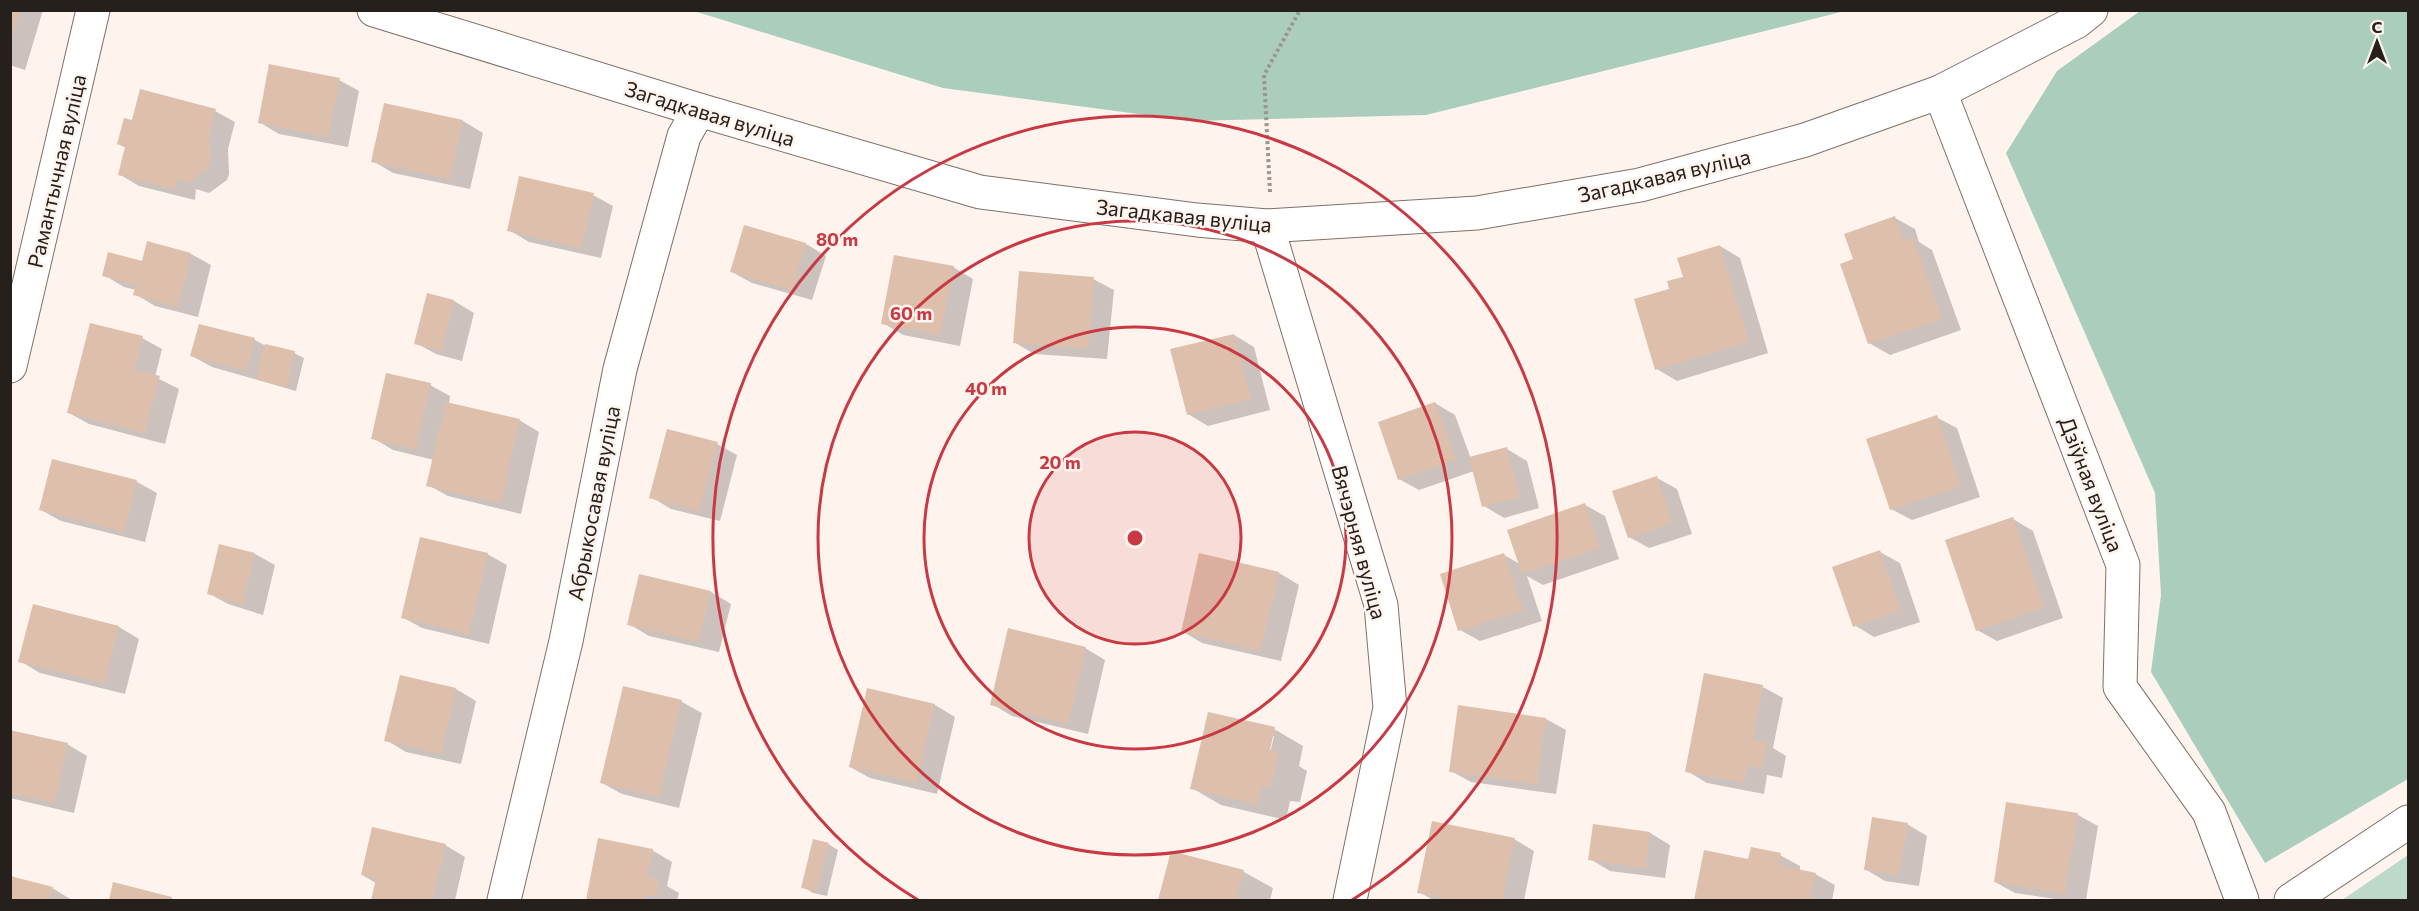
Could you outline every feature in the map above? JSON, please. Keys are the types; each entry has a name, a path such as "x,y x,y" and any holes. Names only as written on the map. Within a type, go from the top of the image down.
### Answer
{"street":[{"name":"Рамантычная вуліца","path":"10,366 93,10"},
{"name":"Загадкавая вуліца","path":"374,10 699,110 981,192 1185,218 1268,226 1477,213 1640,185 1805,140 1940,92 2076,22 2091,10"},
{"name":"Дзіўная вуліца","path":"1940,92 2123,565 2120,687 2209,812 2242,900"},
{"name":"Абрыкосавая вуліца","path":"504,900 566,641 620,369 684,136 699,110"},
{"name":"Вячэрняя вуліца","path":"1268,226 1381,605 1390,708 1350,900"},
{"path":"2291,900 2409,822"}],"path":[{"path":"1268,226 1270,188 1264,75 1300,10"}],"green space":[{"path":"694,11 1845,11 1426,115 1191,121 943,88"},
{"path":"2140,11 2408,11 2408,779 2265,863 2151,672 2161,595 2155,493 2006,153 2057,71"},
{"path":"2408,855 2408,900 2342,900"}],"building":[{"path":"10,10 20,10 11,39 10,39"},
{"path":"269,64 340,78 328,137 258,123"},
{"path":"140,89 216,109 209,137 210,162 207,169 188,183 177,179 175,190 118,175 125,147 117,144 124,118 132,120"},
{"path":"384,103 463,120 450,179 371,162"},
{"path":"519,176 594,193 581,248 507,231"},
{"path":"1895,216 1903,240 1913,237 1942,319 1868,344 1840,264 1853,259 1844,234"},
{"path":"744,225 806,243 792,290 730,272"},
{"path":"147,241 191,253 178,307 133,295 136,285 102,276 108,252 142,261"},
{"path":"1720,245 1749,342 1655,370 1634,299 1669,289 1667,281 1683,277 1677,258"},
{"path":"894,255 954,266 940,335 881,324"},
{"path":"1019,271 1094,277 1088,349 1013,343"},
{"path":"427,293 454,300 442,351 414,344"},
{"path":"90,323 143,336 134,370 160,376 145,433 67,413"},
{"path":"199,324 255,338 247,371 190,356"},
{"path":"1234,334 1251,399 1187,415 1170,349"},
{"path":"265,344 295,351 286,387 256,379"},
{"path":"386,373 431,383 416,450 371,439"},
{"path":"446,402 520,419 501,503 426,486"},
{"path":"1435,402 1456,460 1398,480 1378,422"},
{"path":"1937,415 1961,486 1890,510 1866,439"},
{"path":"667,429 718,442 700,511 649,498"},
{"path":"1507,447 1520,497 1482,507 1469,457"},
{"path":"52,459 137,480 125,532 39,510"},
{"path":"1657,476 1673,523 1628,538 1612,491"},
{"path":"1585,503 1600,548 1522,574 1507,530"},
{"path":"2013,517 2044,607 1976,631 1945,540"},
{"path":"420,537 488,553 469,634 401,618"},
{"path":"219,544 255,553 243,605 207,594"},
{"path":"1880,550 1900,611 1853,627 1832,567"},
{"path":"1199,553 1279,572 1261,651 1181,632"},
{"path":"1504,553 1523,610 1458,631 1440,574"},
{"path":"639,574 711,591 699,642 627,625"},
{"path":"33,604 119,626 105,683 18,662"},
{"path":"1008,628 1086,647 1068,724 990,705"},
{"path":"1704,673 1763,685 1753,740 1767,743 1762,768 1747,765 1744,783 1685,772"},
{"path":"400,675 456,688 441,754 384,741"},
{"path":"623,686 682,700 659,797 600,783"},
{"path":"867,688 935,704 917,783 849,767"},
{"path":"1458,705 1546,718 1537,784 1449,772"},
{"path":"1208,712 1275,727 1270,750 1279,753 1271,787 1262,785 1257,804 1190,789"},
{"path":"10,730 68,743 54,803 10,793"},
{"path":"2006,802 2078,813 2065,894 1994,882"},
{"path":"1872,817 1908,823 1899,875 1864,870"},
{"path":"1432,821 1515,838 1502,900 1453,900 1417,893"},
{"path":"1593,824 1650,832 1646,868 1588,860"},
{"path":"372,827 446,844 432,900 371,900 376,879 361,875"},
{"path":"598,838 653,849 647,877 659,880 656,897 644,895 643,900 586,900"},
{"path":"813,839 829,843 817,891 801,888"},
{"path":"1751,847 1781,853 1779,865 1816,873 1810,900 1694,900 1704,850 1748,859"},
{"path":"1171,851 1244,870 1237,900 1158,900"},
{"path":"10,876 53,887 49,900 10,900"},
{"path":"113,882 172,897 171,900 109,900"}]}
